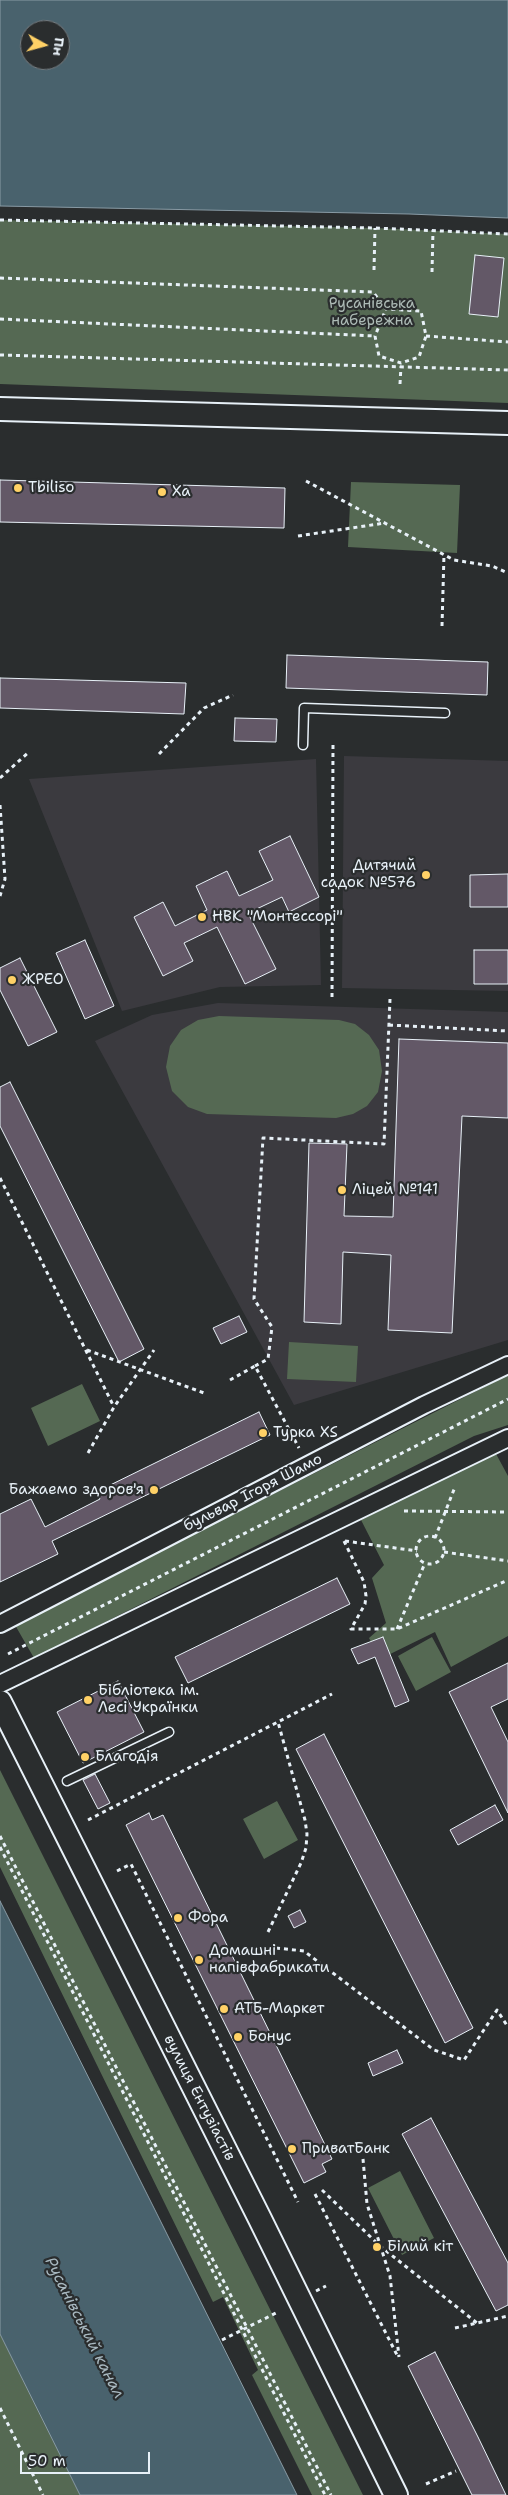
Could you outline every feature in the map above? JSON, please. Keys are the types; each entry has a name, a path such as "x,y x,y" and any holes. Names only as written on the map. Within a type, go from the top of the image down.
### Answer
{"street":[{"path":"0,409 508,423"},
{"name":"бульвар Ігоря Шамо","path":"0,1624 424,1405 508,1365"},
{"path":"0,1684 508,1438"},
{"name":"вулиця Ентузіастів","path":"0,1702 260,2219 396,2495"}],"lane":[{"path":"303,745 304,708 445,713"},
{"path":"67,1781 169,1732"}],"path":[{"path":"0,220 376,228 508,234"},
{"path":"374,270 376,228"},
{"path":"432,272 433,230"},
{"path":"0,278 373,292 386,309 420,311 426,336 419,357 401,365 379,356 375,336 386,309"},
{"path":"0,319 375,336"},
{"path":"426,336 508,342"},
{"path":"0,355 401,365 508,370"},
{"path":"400,384 401,365"},
{"path":"306,482 454,560 492,566 508,573"},
{"path":"298,536 386,523"},
{"path":"442,626 444,554"},
{"path":"159,754 204,708 233,695"},
{"path":"332,997 333,743"},
{"path":"0,778 29,752"},
{"path":"0,804 4,879 0,896"},
{"path":"230,1380 268,1359 272,1327 254,1299 262,1138 384,1144 390,999"},
{"path":"389,1025 508,1030"},
{"path":"0,1178 114,1407"},
{"path":"86,1350 139,1371 204,1393"},
{"path":"88,1453 114,1407 154,1350"},
{"path":"255,1366 299,1448"},
{"path":"8,1654 508,1399"},
{"path":"435,1538 455,1487"},
{"path":"404,1512 508,1512"},
{"path":"423,1538 435,1538 442,1544 444,1552 438,1562 425,1563 418,1557 416,1551 423,1538"},
{"path":"416,1551 344,1541 364,1582 366,1596 351,1629 397,1629 508,1580"},
{"path":"444,1552 508,1561"},
{"path":"397,1629 425,1563"},
{"path":"88,1820 332,1694"},
{"path":"268,1932 301,1863 306,1848 307,1834 305,1820 278,1722"},
{"path":"0,1836 246,2328 325,2495"},
{"path":"0,1846 331,2495"},
{"path":"117,1871 131,1864 298,2202"},
{"path":"276,1948 304,1951 434,2050 464,2060 497,2010 508,2027"},
{"path":"315,2194 399,2358 390,2276 367,2204 364,2159"},
{"path":"322,2190 380,2246 478,2323"},
{"path":"222,2340 278,2312"},
{"path":"455,2328 508,2316"},
{"path":"0,2408 43,2495"},
{"path":"426,2484 456,2471"}],"shaded area":[{"name":"Дитячий садок №576","path":"344,756 508,761 508,991 342,988"},
{"name":"НВК \"Монтессорі\"","path":"316,759 321,985 220,987 122,1011 29,779"},
{"name":"Ліцей №141","path":"218,1003 508,1012 508,1340 294,1405 95,1041 152,1015"}],"green space":[{"name":"Русанівська набережна","path":"0,220 375,228 508,234 508,403 0,384"},
{"path":"351,482 460,485 457,553 348,547"},
{"path":"219,1016 339,1020 355,1024 369,1035 379,1050 382,1071 378,1092 367,1106 353,1114 336,1118 207,1114 188,1107 172,1091 166,1067 170,1046 181,1030 198,1020"},
{"path":"289,1342 358,1346 356,1382 287,1379"},
{"path":"508,1375 508,1425 474,1436 34,1658 15,1625"},
{"path":"82,1384 100,1421 48,1446 31,1408"},
{"path":"495,1452 508,1476 508,1636 451,1667 435,1632 380,1659 369,1638 386,1623 372,1578 384,1565 361,1520"},
{"path":"432,1637 451,1672 416,1691 398,1656"},
{"path":"0,1770 363,2495 312,2495 252,2375 258,2370 223,2297 213,2302 0,1867"},
{"path":"277,1801 298,1840 264,1859 243,1819"},
{"path":"400,2171 434,2238 402,2255 368,2188"},
{"path":"0,2334 29,2391 80,2495 0,2495"}],"water":[{"path":"0,0 508,0 508,218 409,214 0,206"},
{"name":"Русанівський канал","path":"0,1901 297,2495 80,2495 0,2334"}],"building":[{"path":"475,255 504,258 498,317 469,314"},
{"path":"0,480 285,488 284,528 0,522"},
{"path":"287,655 488,662 487,695 286,688"},
{"path":"0,678 186,683 184,714 0,708"},
{"path":"235,718 277,719 276,742 234,741"},
{"path":"290,836 319,897 289,912 282,897 248,913 276,969 245,984 217,927 184,943 193,961 163,976 134,917 163,902 175,926 207,910 196,886 227,871 239,896 273,880 259,851"},
{"path":"508,874 508,907 470,907 470,875"},
{"path":"85,940 114,1006 85,1019 56,953"},
{"path":"474,950 508,950 508,984 474,984"},
{"path":"20,958 57,1032 28,1046 0,990 0,968"},
{"path":"399,1039 508,1043 508,1118 462,1116 452,1333 388,1330 391,1255 343,1252 341,1324 304,1322 309,1143 347,1144 344,1216 393,1217"},
{"path":"10,1082 144,1349 119,1362 0,1126 0,1087"},
{"path":"239,1316 247,1332 221,1344 213,1328"},
{"path":"259,1412 270,1435 52,1541 58,1554 0,1582 0,1514 31,1499 45,1527 100,1499 96,1492"},
{"path":"337,1578 350,1604 188,1683 175,1657"},
{"path":"383,1637 409,1701 395,1707 375,1657 358,1664 351,1649"},
{"path":"508,1663 508,1699 491,1707 508,1742 508,1813 449,1692"},
{"path":"118,1681 144,1732 83,1763 57,1712"},
{"path":"324,1734 473,2028 445,2043 296,1749"},
{"path":"95,1774 110,1803 98,1809 83,1780"},
{"path":"495,1805 503,1820 458,1845 450,1830"},
{"path":"149,1813 152,1820 163,1815 332,2159 322,2164 326,2172 304,2183 126,1825"},
{"path":"300,1910 306,1922 294,1928 288,1916"},
{"path":"397,2050 403,2063 373,2076 368,2063"},
{"path":"431,2118 508,2263 508,2305 496,2311 402,2134"},
{"path":"435,2352 506,2495 472,2495 408,2366"}],"place":[{"name":"Tbiliso","path":"18,488"},
{"name":"Ха","path":"162,492"},
{"name":"Дитячий садок №576","path":"426,875"},
{"name":"НВК \"Монтессорі\"","path":"202,917"},
{"name":"ЖРЕО","path":"12,980"},
{"name":"Ліцей №141","path":"342,1190"},
{"name":"Турка XS","path":"263,1433"},
{"name":"Бажаемо здоров'я","path":"154,1490"},
{"name":"Бібліотека ім. Лесі Українки","path":"88,1700"},
{"name":"Благодія","path":"85,1757"},
{"name":"Фора","path":"178,1918"},
{"name":"Домашні напівфабрикати","path":"199,1960"},
{"name":"АТБ-Маркет","path":"224,2009"},
{"name":"Бонус","path":"238,2037"},
{"name":"ПриватБанк","path":"292,2149"},
{"name":"Білий кіт","path":"377,2247"}]}
